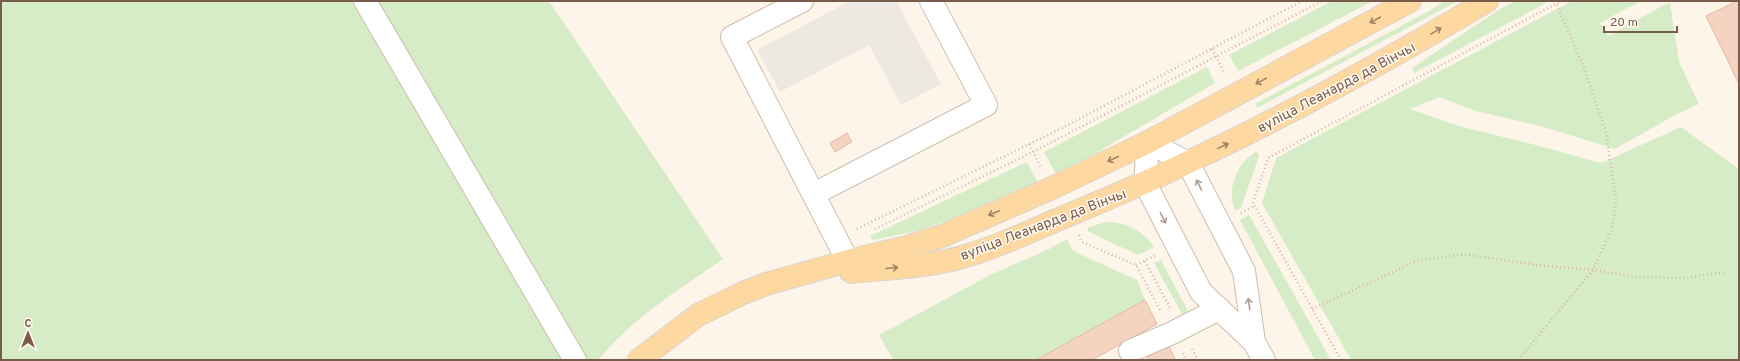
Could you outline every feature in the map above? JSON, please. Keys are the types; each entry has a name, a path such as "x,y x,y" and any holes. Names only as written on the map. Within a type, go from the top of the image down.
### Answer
{"main road":[{"name":"вуліца Леанарда да Вінчы","path":"639,360 677,330 704,312 743,293 766,284 796,276 845,254 903,248 942,236 1052,188 1148,142 1410,1"},
{"name":"вуліца Леанарда да Вінчы","path":"845,254 919,265 969,255 1145,184 1254,131 1403,51 1487,1"}],"street":[{"path":"366,1 575,360"},
{"path":"802,1 732,37 845,254"},
{"path":"814,194 986,105 931,1"},
{"path":"1148,142 1188,163 1244,272 1259,351 1201,292 1145,184 1148,142"},
{"path":"1130,351 1172,333 1219,309"}],"path":[{"path":"845,254 1029,144 1302,1"},
{"path":"845,254 1033,152 1322,1"},
{"path":"1341,360 1253,203 1268,158 1561,1"},
{"path":"1518,360 1566,300 1593,270 1612,229 1616,201 1606,132 1584,68 1556,4"},
{"path":"1212,49 1216,57"},
{"path":"1029,144 1033,152"},
{"path":"1082,242 1136,265"},
{"path":"1312,309 1419,260 1464,254 1536,265 1593,270 1636,277 1684,278 1724,272"}],"shaded area":[{"path":"850,1 896,1 941,84 901,105 869,45 780,92 757,50"}],"green space":[{"path":"1,1 549,1 723,259 657,305 626,331 598,360 1,360"},
{"path":"1332,1 1373,1 1238,71 1229,55"},
{"path":"1444,1 1458,1 1257,108 1255,104 1431,10"},
{"path":"1515,1 1550,1 1414,73 1412,68 1500,9"},
{"path":"1572,1 1641,1 1600,23 1608,36 1670,3 1679,62 1699,104 1675,115 1615,149 1544,127 1472,110 1440,97 1410,109 1462,127 1601,163 1681,127 1739,169 1739,360 1351,360 1262,203 1276,158"},
{"path":"1207,67 1215,83 1057,176 1044,152"},
{"path":"1257,151 1259,156 1241,208 1235,211 1232,194 1235,177 1244,162"},
{"path":"1027,162 1040,186 918,231 872,240 870,236"},
{"path":"1249,215 1331,360 1315,360 1240,220"},
{"path":"1105,222 1120,223 1139,231 1154,247 1138,255 1089,232 1087,228"},
{"path":"1067,239 1073,251 1137,280 1145,300 1036,360 893,360 879,335 990,275 1049,249"},
{"path":"1161,260 1190,315 1184,318 1154,263"}],"building":[{"path":"1739,1 1739,84 1706,16"},
{"path":"847,133 852,142 835,152 830,143"},
{"path":"1145,300 1157,324 1092,360 1036,360"},
{"path":"1168,345 1176,360 1148,360 1147,357"}]}
